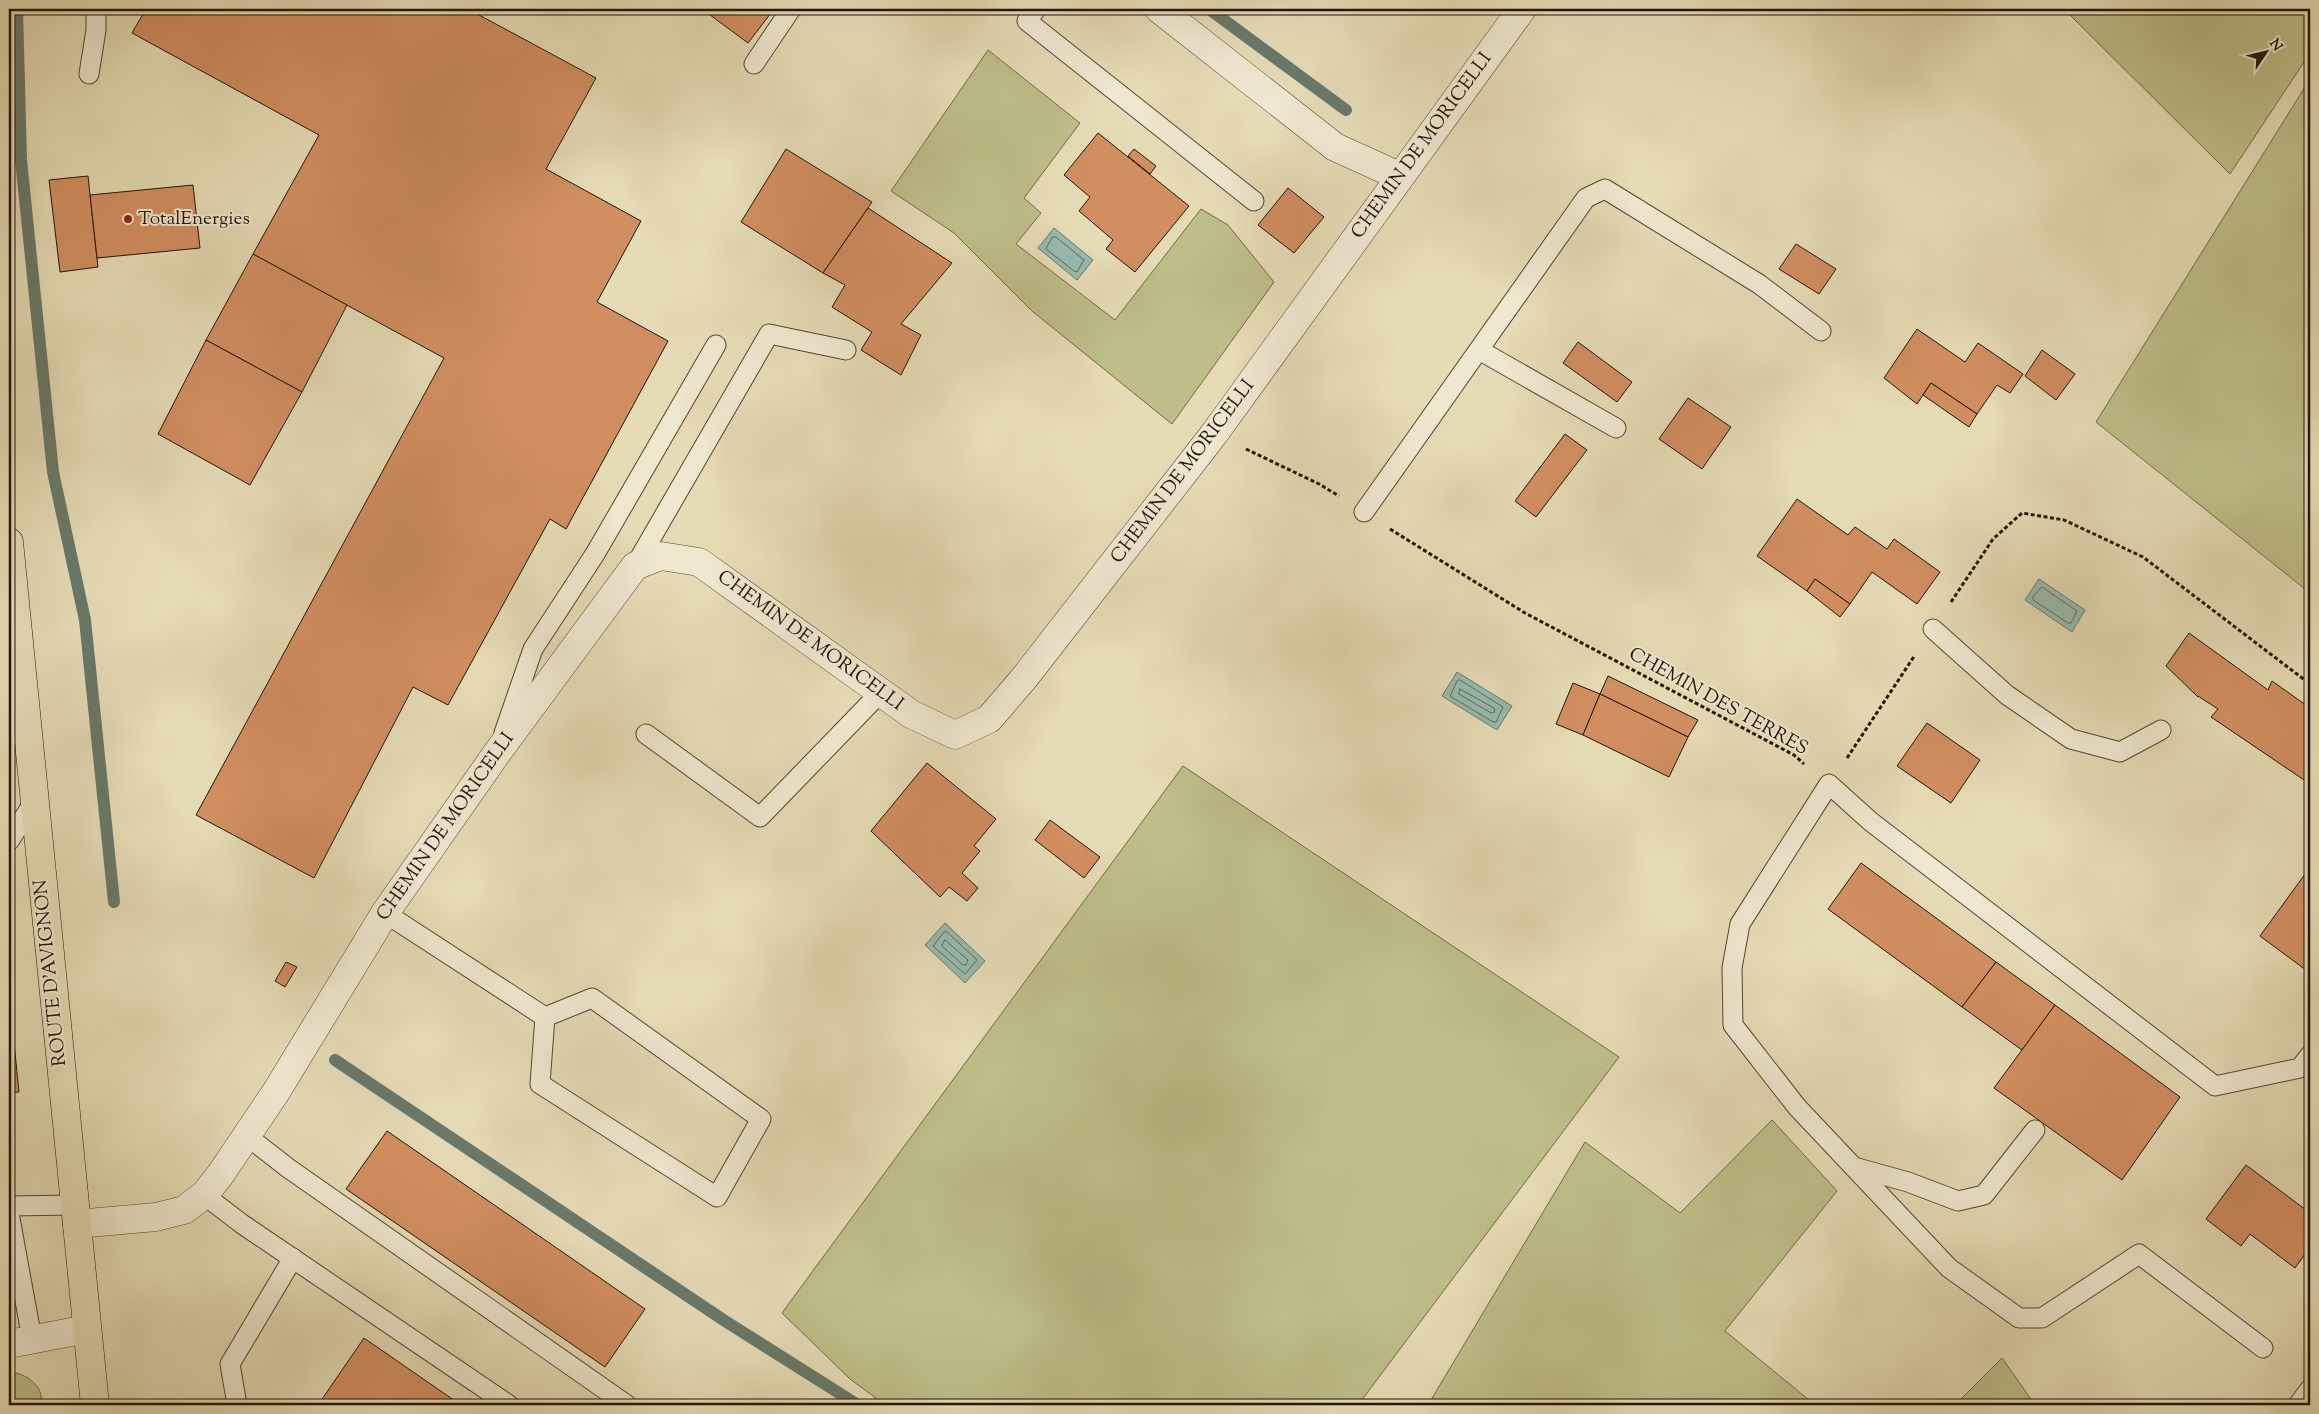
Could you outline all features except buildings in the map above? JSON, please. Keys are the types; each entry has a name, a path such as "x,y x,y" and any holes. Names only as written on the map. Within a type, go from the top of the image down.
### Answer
{"main road":[{"name":"ROUTE D'AVIGNON","path":"9,542 95,1405"}],"street":[{"path":"1159,9 1335,147 1400,176"},
{"name":"CHEMIN DE MORICELLI","path":"76,1214 156,1217 184,1210 204,1195 246,1136 385,913 497,753 635,566 661,556 699,562 911,714 955,735 989,719 1031,669 1214,434 1522,9"},
{"path":"20,1341 87,1329"}],"lane":[{"path":"89,74 96,30 96,9"},
{"path":"754,64 791,9"},
{"path":"1036,9 1027,21 1254,201"},
{"path":"1364,512 1586,198 1605,189 1759,284 1821,330"},
{"path":"635,566 769,334 846,350"},
{"path":"497,753 533,650 595,554 716,345"},
{"path":"1479,350 1616,428"},
{"path":"1932,629 2007,695 2071,738 2120,752 2161,730"},
{"path":"646,734 760,817 881,692"},
{"path":"2263,1348 2139,1254 2042,1318 2019,1318 1949,1268 1798,1107 1733,1026 1732,968 1740,924 1829,784 1870,822 2215,1086 2300,1068 2310,1055"},
{"path":"9,841 34,802"},
{"path":"385,913 545,1017"},
{"path":"592,998 762,1119 717,1197 540,1084 545,1017 592,998"},
{"path":"1854,1167 1908,1182 1958,1201 1984,1195 2034,1130"},
{"path":"246,1136 288,1168 627,1405"},
{"path":"204,1195 509,1405"},
{"path":"9,1206 76,1214"},
{"path":"9,1213 20,1341"},
{"path":"237,1405 230,1364 293,1258"},
{"path":"2298,1405 2310,1389"}],"path":[{"name":"CHEMIN DES TERRES","path":"1214,434 1319,484 1525,613 1794,755 1829,784"},
{"path":"1829,784 1993,539 2022,513 2064,520 2143,557 2310,684"}],"green space":[{"path":"2064,9 2310,9 2310,53 2230,174"},
{"path":"988,50 1080,123 1024,198 1041,213 1016,244 1115,320 1201,209 1228,225 1274,282 1172,424 1032,311 954,233 891,191"},
{"path":"2310,79 2310,593 2096,422"},
{"path":"1183,766 1619,1057 1358,1405 885,1405 850,1379 782,1313"},
{"path":"1772,1120 1837,1191 1725,1331 1815,1405 1428,1405 1585,1142 1680,1213"},
{"path":"2002,1358 2035,1405 1955,1405"},
{"path":"9,1373 23,1375 35,1384 41,1394 42,1405 9,1405"}],"water":[{"path":"1054,228 1093,260 1077,280 1038,248"},
{"path":"2039,579 2085,610 2072,632 2025,600"},
{"path":"1457,672 1512,706 1497,730 1442,696"},
{"path":"945,923 985,961 965,983 925,945"}],"waterway":[{"path":"17,9 21,160 53,472 85,620 114,902"},
{"path":"1209,9 1346,110"},
{"path":"335,1060 725,1321 858,1405"}],"place":[{"name":"TotalEnergies","path":"128,219"}]}
